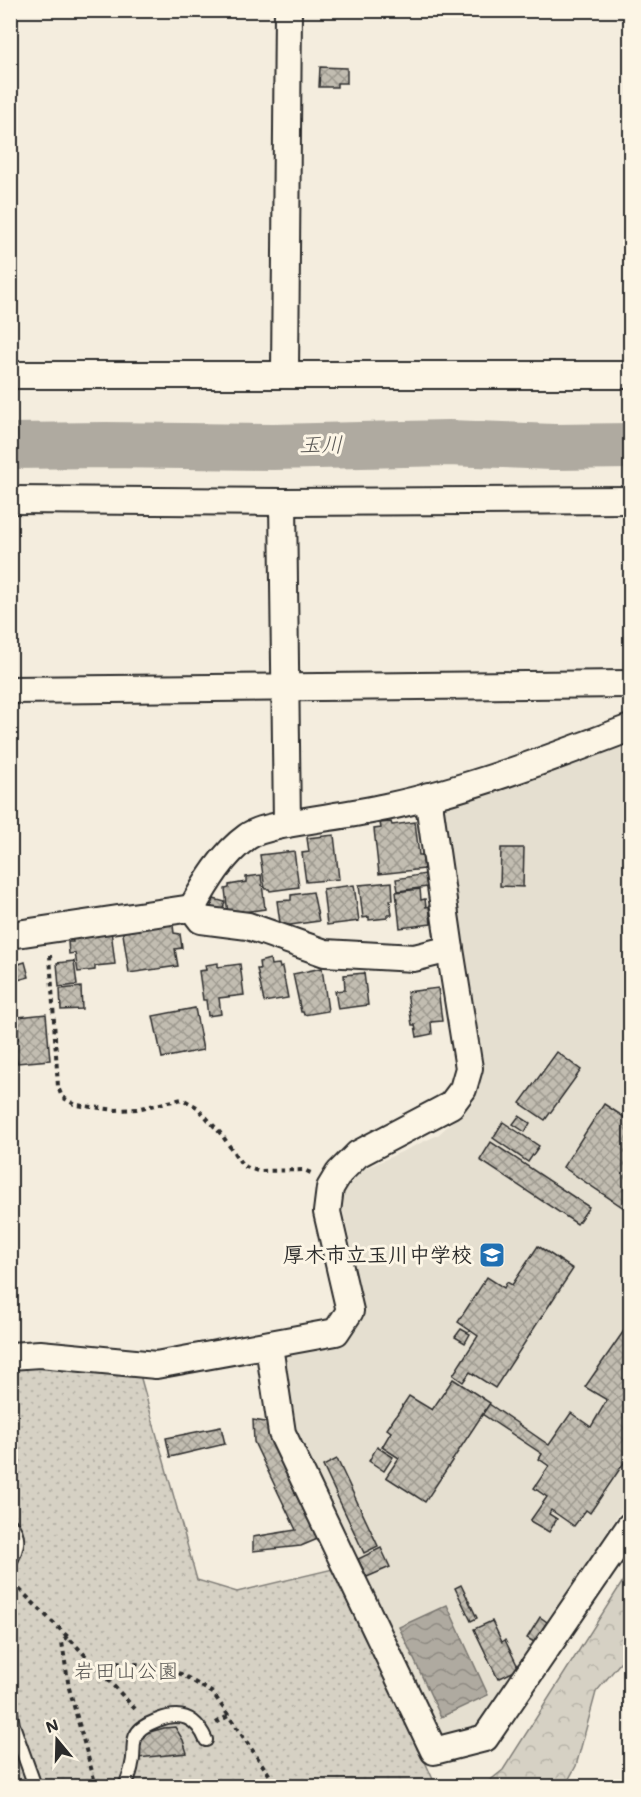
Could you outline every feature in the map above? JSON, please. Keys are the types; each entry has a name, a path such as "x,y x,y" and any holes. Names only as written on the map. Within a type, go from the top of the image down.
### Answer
{"street":[{"path":"285,373 288,10"},
{"path":"10,375 285,373 630,375"},
{"path":"10,500 283,502 630,500"},
{"path":"283,502 287,824"},
{"path":"10,690 630,684"},
{"path":"10,935 192,908 227,855 246,837 257,831 386,807 428,796 523,768 630,729"},
{"path":"10,1356 40,1354 156,1365 336,1332 350,1311 327,1212 330,1188 339,1173 358,1154 451,1105 463,1089 469,1068 428,796"},
{"path":"192,908 201,920 248,926 325,953 414,958 450,949"},
{"path":"269,1346 282,1433 434,1751 485,1738 630,1526"}],"lane":[{"path":"10,1524 16,1530 18,1547 10,1563"},
{"path":"10,1707 13,1725 35,1786"},
{"path":"125,1786 133,1762 134,1745 138,1732 148,1724 172,1715 192,1719 206,1740"}],"path":[{"path":"48,928 58,1087 62,1097 76,1105 116,1110 137,1109 182,1099 197,1107 222,1136 243,1166 258,1171 304,1170 334,1181"},
{"path":"10,1576 17,1587 67,1636 148,1724"},
{"path":"67,1636 62,1642 69,1688 96,1786"}],"shaded area":[{"name":"厚木市立玉川中学校","path":"630,744 630,1496 480,1731 442,1745 293,1425 283,1357 341,1340 365,1313 340,1196 360,1171 438,1135 472,1104 484,1070 442,803"}],"green space":[{"name":"岩田山公園","path":"30,1364 140,1375 197,1580 237,1592 337,1568 436,1786 11,1786 11,1365"},
{"path":"630,1570 630,1651 596,1692 576,1766 565,1786 483,1786 503,1770"}],"water":[{"path":"447,1605 488,1695 441,1717 399,1627"}],"building":[{"path":"320,67 347,68 347,83 337,83 337,87 319,87"},
{"path":"391,822 392,825 415,822 419,855 422,855 424,869 379,874 374,829 381,828 380,823"},
{"path":"334,835 339,879 306,882 302,853 309,852 307,838"},
{"path":"501,848 524,848 523,887 500,886"},
{"path":"294,851 299,887 270,891 265,889 260,855"},
{"path":"425,874 427,887 398,891 396,879"},
{"path":"261,875 265,909 228,914 225,889 229,888 229,885 246,882 246,877"},
{"path":"392,882 393,900 390,900 392,915 387,915 387,918 369,920 369,917 363,918 359,885"},
{"path":"354,885 359,921 327,925 323,889"},
{"path":"420,889 421,900 425,899 426,907 429,906 431,924 400,928 396,892"},
{"path":"313,892 319,921 283,926 283,923 280,923 277,901 291,900 291,895"},
{"path":"214,899 225,902 222,912 211,908"},
{"path":"172,917 174,933 180,934 182,948 175,949 178,966 129,973 122,927"},
{"path":"111,930 115,964 95,966 95,970 78,972 75,953 69,954 68,942 73,942 72,934"},
{"path":"270,959 271,965 279,964 280,968 282,967 288,998 264,1002 257,969 260,969 259,962"},
{"path":"74,961 77,985 59,987 57,963"},
{"path":"10,962 12,966 25,962 29,977 14,981 17,994 10,996"},
{"path":"218,963 218,967 240,964 244,995 219,998 221,1014 208,1016 199,971 206,970 205,965"},
{"path":"322,968 328,1011 304,1015 301,1012 293,974"},
{"path":"364,973 368,1005 338,1009 335,991 345,990 344,975"},
{"path":"81,987 82,1009 61,1010 60,989"},
{"path":"438,988 442,1021 431,1022 432,1034 417,1037 415,1025 412,1025 407,992"},
{"path":"195,1008 203,1050 162,1058 153,1016"},
{"path":"46,1014 50,1060 17,1063 14,1039 18,1039 18,1017"},
{"path":"557,1052 581,1070 545,1120 520,1103"},
{"path":"604,1104 630,1121 630,1212 563,1167"},
{"path":"519,1116 530,1123 525,1132 513,1124"},
{"path":"503,1122 539,1146 528,1162 493,1138"},
{"path":"491,1142 589,1207 577,1224 480,1160"},
{"path":"538,1246 573,1269 495,1388 470,1372 463,1382 453,1375 478,1336 458,1322 487,1277 504,1288 507,1282 512,1285"},
{"path":"630,1322 630,1454 590,1513 586,1510 574,1526 551,1510 549,1514 557,1519 549,1532 530,1521 547,1497 534,1488 549,1466 539,1459 542,1454 482,1414 489,1404 549,1445 571,1413 591,1427 607,1400 585,1387"},
{"path":"461,1329 470,1334 465,1343 455,1337"},
{"path":"453,1379 490,1403 425,1502 386,1477 399,1458 382,1447 391,1432 387,1429 409,1396 432,1410"},
{"path":"253,1420 271,1423 320,1538 301,1546 253,1551 253,1537 296,1530 254,1442"},
{"path":"221,1427 225,1444 170,1457 166,1438"},
{"path":"377,1447 393,1457 384,1471 369,1461"},
{"path":"337,1459 378,1546 364,1553 323,1466"},
{"path":"381,1548 390,1567 367,1577 358,1559"},
{"path":"461,1585 477,1618 471,1621 455,1588"},
{"path":"540,1617 547,1622 534,1642 527,1638"},
{"path":"492,1621 502,1642 505,1640 519,1669 498,1679 474,1629"},
{"path":"175,1727 183,1740 187,1753 138,1758 139,1745 146,1733"}],"waterway":[{"name":"玉川","path":"10,446 273,447 448,443 554,447 630,446"}],"place":[{"name":"厚木市立玉川中学校","path":"492,1255"}]}
